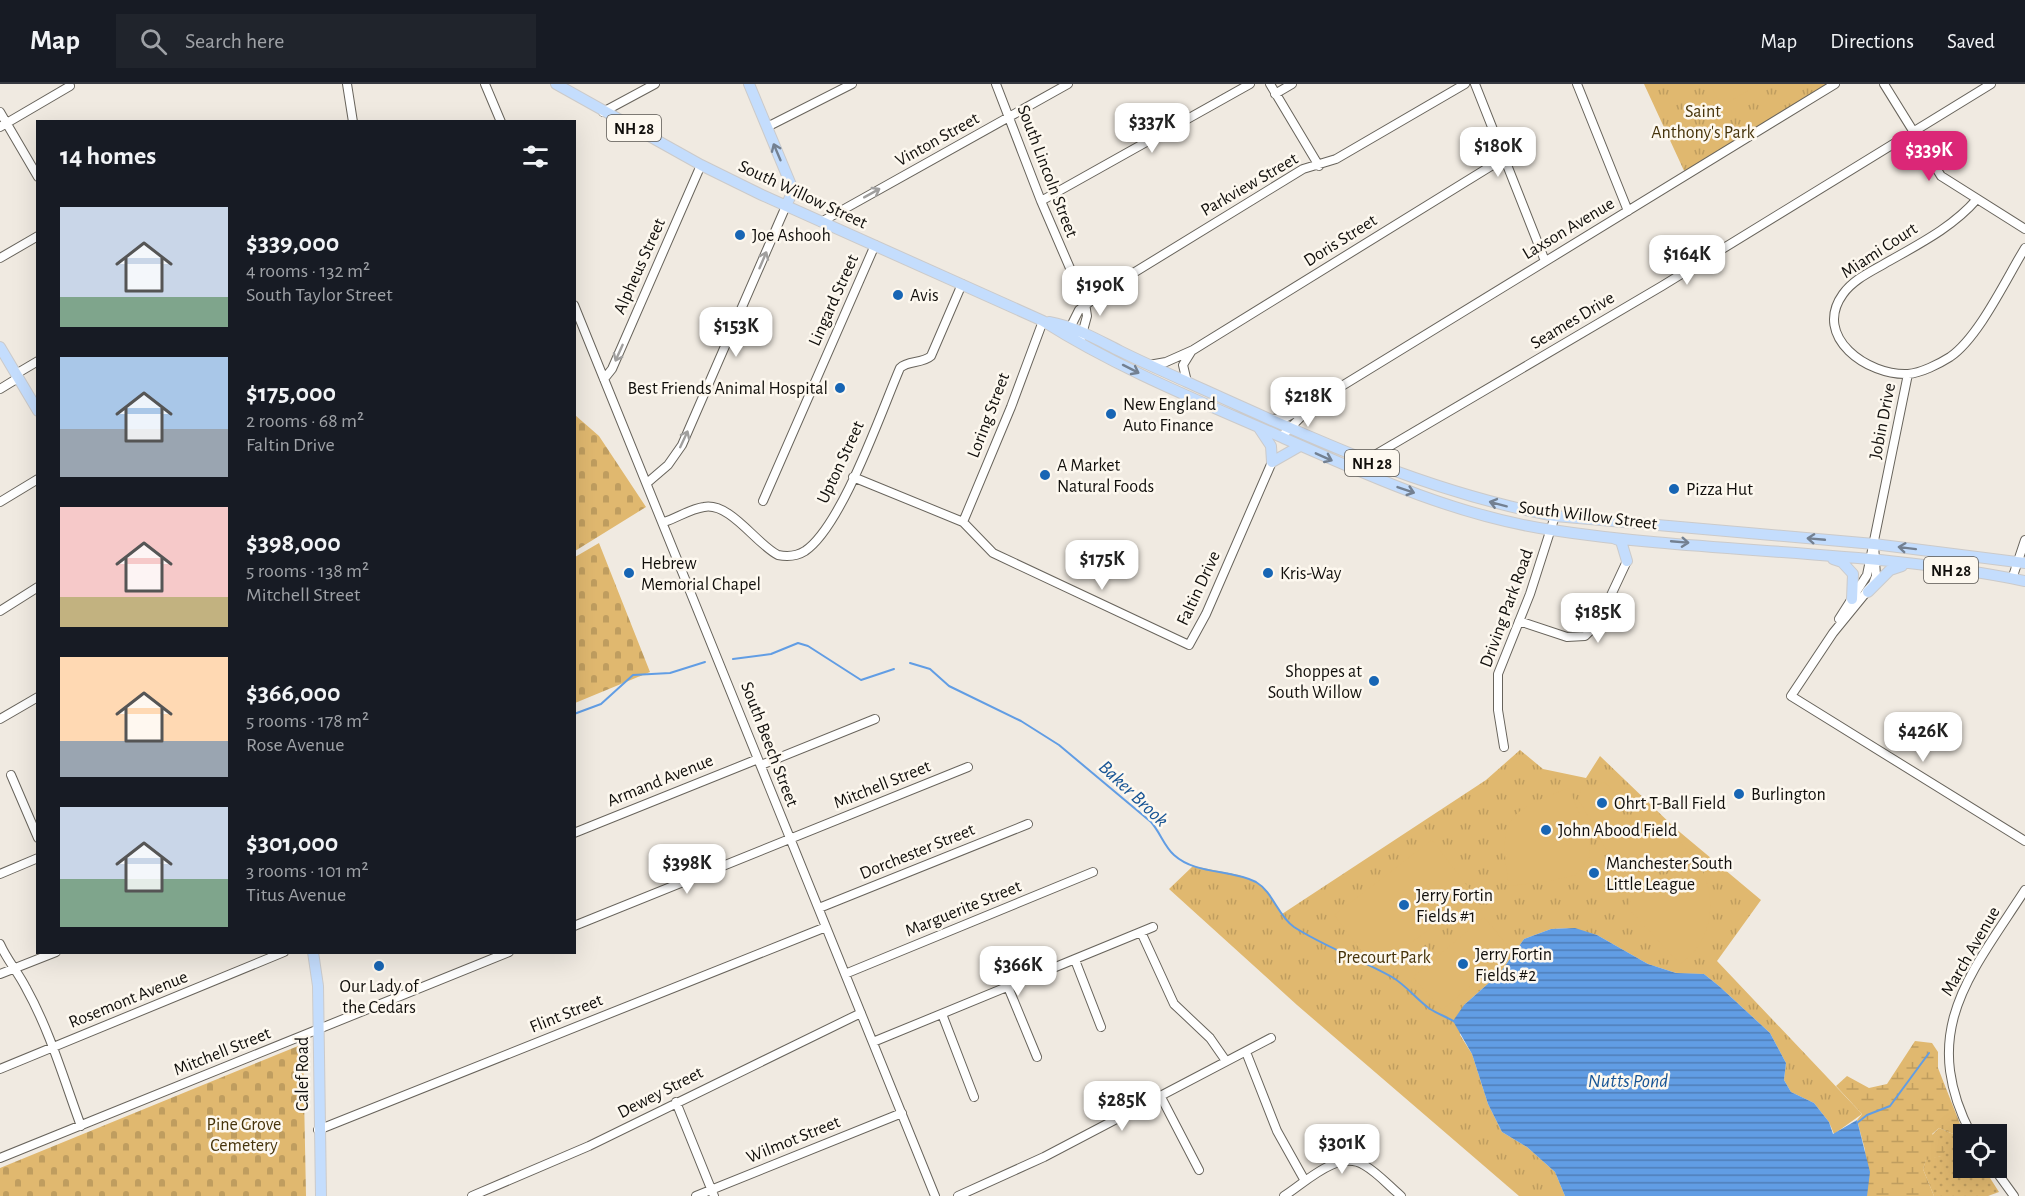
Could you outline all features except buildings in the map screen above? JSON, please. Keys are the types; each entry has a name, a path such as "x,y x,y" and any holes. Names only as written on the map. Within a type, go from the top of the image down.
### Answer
{"main road":[{"name":"South Willow Street","path":"556,84 701,165 786,206 1043,321 1068,331 1083,332 1149,365 1291,428 1439,488 1512,508 1555,516 1874,544 2022,562"},
{"path":"748,84 790,184 791,195 786,206"},
{"name":"South Willow Street","path":"1068,331 1079,343 1300,447 1437,501 1500,520 1552,530 1800,552 2025,581"},
{"path":"0,347 36,408"},
{"path":"1259,428 1271,446 1272,462 1300,447"},
{"path":"1606,536 1621,541 1627,561"},
{"path":"1627,561 1637,539"},
{"path":"1800,552 1835,560 1847,566 1855,578 1851,599"},
{"path":"1868,592 1894,567 1919,566"},
{"name":"Calef Road","path":"313,954 318,986 318,1130 321,1196"}],"street":[{"path":"346,84 353,120"},
{"path":"485,84 500,120"},
{"path":"603,112 655,84"},
{"path":"766,127 852,84"},
{"name":"South Lincoln Street","path":"996,84 1041,201 1086,303 1087,311 1079,343"},
{"name":"Vinton Street","path":"821,222 1068,84"},
{"path":"1041,201 1250,84"},
{"path":"1270,84 1318,166"},
{"path":"1275,94 1292,84"},
{"name":"Parkview Street","path":"1086,303 1303,169 1336,159 1465,84"},
{"path":"1475,84 1545,261"},
{"path":"1577,84 1628,211"},
{"name":"Laxson Avenue","path":"1273,419 1287,417 1319,400 1835,84"},
{"path":"1884,84 1941,176 2025,229"},
{"name":"Seames Drive","path":"1352,469 1672,280 1991,84"},
{"path":"3,126 70,86"},
{"path":"0,112 3,126 36,174"},
{"name":"Doris Street","path":"1149,365 1166,362 1193,350 1504,158"},
{"name":"Alpheus Street","path":"604,379 612,369 701,165"},
{"name":"Miami Court","path":"1908,374 1870,365 1845,349 1837,336 1835,326 1839,302 1858,280 1950,225 1977,199"},
{"path":"647,483 668,465 682,445 786,206"},
{"path":"0,258 36,237"},
{"name":"Lingard Street","path":"763,501 875,245"},
{"name":"Jobin Drive","path":"1873,560 1874,544 1908,374 1942,362 1965,343 2025,248"},
{"name":"Upton Street","path":"663,522 703,507 716,507 726,512 771,551 783,556 799,554 818,538 832,519 900,369 906,363 925,360 931,356 962,284"},
{"path":"1068,331 1086,303"},
{"name":"South Beech Street","path":"576,310 935,1196"},
{"name":"Loring Street","path":"963,522 1011,407 1043,321"},
{"path":"1187,382 1183,365 1193,350"},
{"path":"0,389 36,362"},
{"name":"Laxson Avenue","path":"1281,437 1319,400"},
{"name":"Faltin Drive","path":"853,477 963,522 993,553 1189,645 1206,614 1272,462"},
{"path":"0,502 36,480"},
{"name":"Driving Park Road","path":"1504,747 1497,682 1555,516"},
{"path":"2012,579 2022,562 2025,540"},
{"path":"1833,633 1868,592 1876,576 1873,560"},
{"path":"1873,560 1863,583 1851,599 1833,633 1791,696 2025,841"},
{"path":"1519,621 1567,637 1585,636 1598,623 1627,561"},
{"path":"0,611 36,588"},
{"path":"0,719 36,698"},
{"name":"Armand Avenue","path":"576,831 875,719"},
{"name":"Mitchell Street","path":"576,925 968,767"},
{"path":"11,775 36,833"},
{"name":"Dorchester Street","path":"819,908 1028,824"},
{"path":"0,874 36,859"},
{"name":"Marguerite Street","path":"845,974 1094,872"},
{"name":"March Avenue","path":"1966,1124 1955,1099 1948,1060 1951,1021 1965,984 2025,890"},
{"name":"Flint Street","path":"318,1130 826,927"},
{"path":"873,1042 1153,927"},
{"path":"1141,932 1174,1004 1203,1030 1226,1061"},
{"path":"0,944 26,986 81,1126"},
{"path":"0,974 51,954"},
{"name":"Rosemont Avenue","path":"0,1069 279,954"},
{"name":"Mitchell Street","path":"0,1158 504,954"},
{"path":"1075,960 1101,1027"},
{"path":"1008,987 1037,1057"},
{"name":"Dewey Street","path":"472,1196 590,1146 861,1013"},
{"path":"942,1014 974,1097"},
{"path":"958,1196 1044,1158 1271,1038"},
{"path":"1245,1052 1284,1144 1305,1181"},
{"path":"1161,1097 1199,1170"},
{"path":"676,1102 712,1193"},
{"name":"Wilmot Street","path":"696,1196 712,1193 902,1113"},
{"path":"1284,1196 1335,1163 1354,1160 1371,1169 1401,1196"},
{"path":"2001,1178 2014,1196"}],"green space":[{"name":"Saint Anthony's Park","path":"1644,84 1835,84 1686,175"},
{"path":"1710,84 1759,84 1722,106"},
{"path":"576,416 599,436 646,507 576,550"},
{"path":"599,543 650,672 576,703 576,556"},
{"name":"Precourt Park","path":"1520,750 1543,769 1586,778 1600,756 1675,828 1761,900 1717,961 1862,1114 1834,1134 1829,1122 1814,1103 1791,1092 1784,1080 1786,1063 1770,1033 1704,974 1676,973 1648,964 1597,935 1567,928 1551,929 1524,939 1500,973 1464,1005 1460,1035 1472,1054 1488,1104 1502,1132 1527,1147 1555,1172 1565,1196 1519,1196 1297,1005 1169,889 1193,866 1239,875 1265,889 1282,914 1486,780"},
{"name":"Ohrt T-Ball Field","path":"1605,782 1626,807 1591,821 1578,799 1581,789"},
{"name":"John Abood Field","path":"1569,788 1589,837 1590,856 1576,875 1509,886 1505,845 1511,820 1532,804"},
{"path":"1630,817 1649,820 1666,828 1679,840 1690,856 1667,869 1627,882 1592,827 1613,819"},
{"name":"Jerry Fortin Fields #1","path":"1432,840 1475,896 1375,969 1334,915"},
{"path":"1694,856 1707,884 1710,913 1701,941 1692,954 1680,964 1628,908 1631,898"},
{"name":"Jerry Fortin Fields #2","path":"1484,917 1512,951 1442,1010 1413,977"},
{"path":"1915,1041 1932,1043 1938,1052 1938,1068 1960,1124 1953,1124 1953,1134 1939,1128 1932,1134 1946,1150 1942,1156 1926,1160 1923,1169 1934,1196 1867,1196 1865,1150 1857,1120 1862,1114 1836,1086 1847,1076 1869,1088 1887,1084"},
{"name":"Pine Grove Cemetery","path":"303,1044 306,1196 0,1196 0,1168"},
{"path":"1939,1128 1953,1134 1953,1178 1990,1178 1999,1192 1988,1196 1934,1196 1923,1169 1926,1159 1941,1156 1932,1135"}],"water":[{"name":"Nutts Pond","path":"1575,928 1597,935 1648,964 1676,973 1704,974 1719,986 1770,1033 1786,1063 1784,1080 1791,1092 1814,1103 1829,1122 1833,1134 1857,1120 1870,1172 1867,1196 1565,1196 1555,1172 1527,1147 1502,1132 1488,1104 1472,1054 1453,1021 1464,1005 1500,973 1524,939 1551,929"}],"waterway":[{"name":"Baker Brook","path":"733,659 771,654 798,643 808,646 861,680 894,669"},
{"name":"Baker Brook","path":"576,713 601,704 633,675 670,673 705,662"},
{"name":"Baker Brook","path":"910,663 930,669 949,686 1021,721 1059,745 1151,822 1174,855 1183,861 1203,869 1236,875 1256,882 1262,886 1294,927 1392,977 1430,1009 1455,1022"},
{"path":"1857,1123 1867,1115 1890,1106 1929,1053"}],"place":[{"name":"Joe Ashooh","path":"740,235"},
{"name":"Avis","path":"898,295"},
{"name":"Best Friends Animal Hospital","path":"840,388"},
{"name":"New England Auto Finance","path":"1111,414"},
{"name":"A Market Natural Foods","path":"1045,475"},
{"name":"Pizza Hut","path":"1674,489"},
{"name":"Hebrew Memorial Chapel","path":"629,573"},
{"name":"Kris-Way","path":"1268,573"},
{"name":"Shoppes at South Willow","path":"1374,681"},
{"name":"Burlington","path":"1739,794"},
{"name":"Ohrt T-Ball Field","path":"1602,803"},
{"name":"John Abood Field","path":"1546,830"},
{"name":"Manchester South Little League","path":"1594,873"},
{"name":"Jerry Fortin Fields #1","path":"1404,905"},
{"name":"Jerry Fortin Fields #2","path":"1463,964"},
{"name":"Our Lady of the Cedars","path":"379,966"}]}
